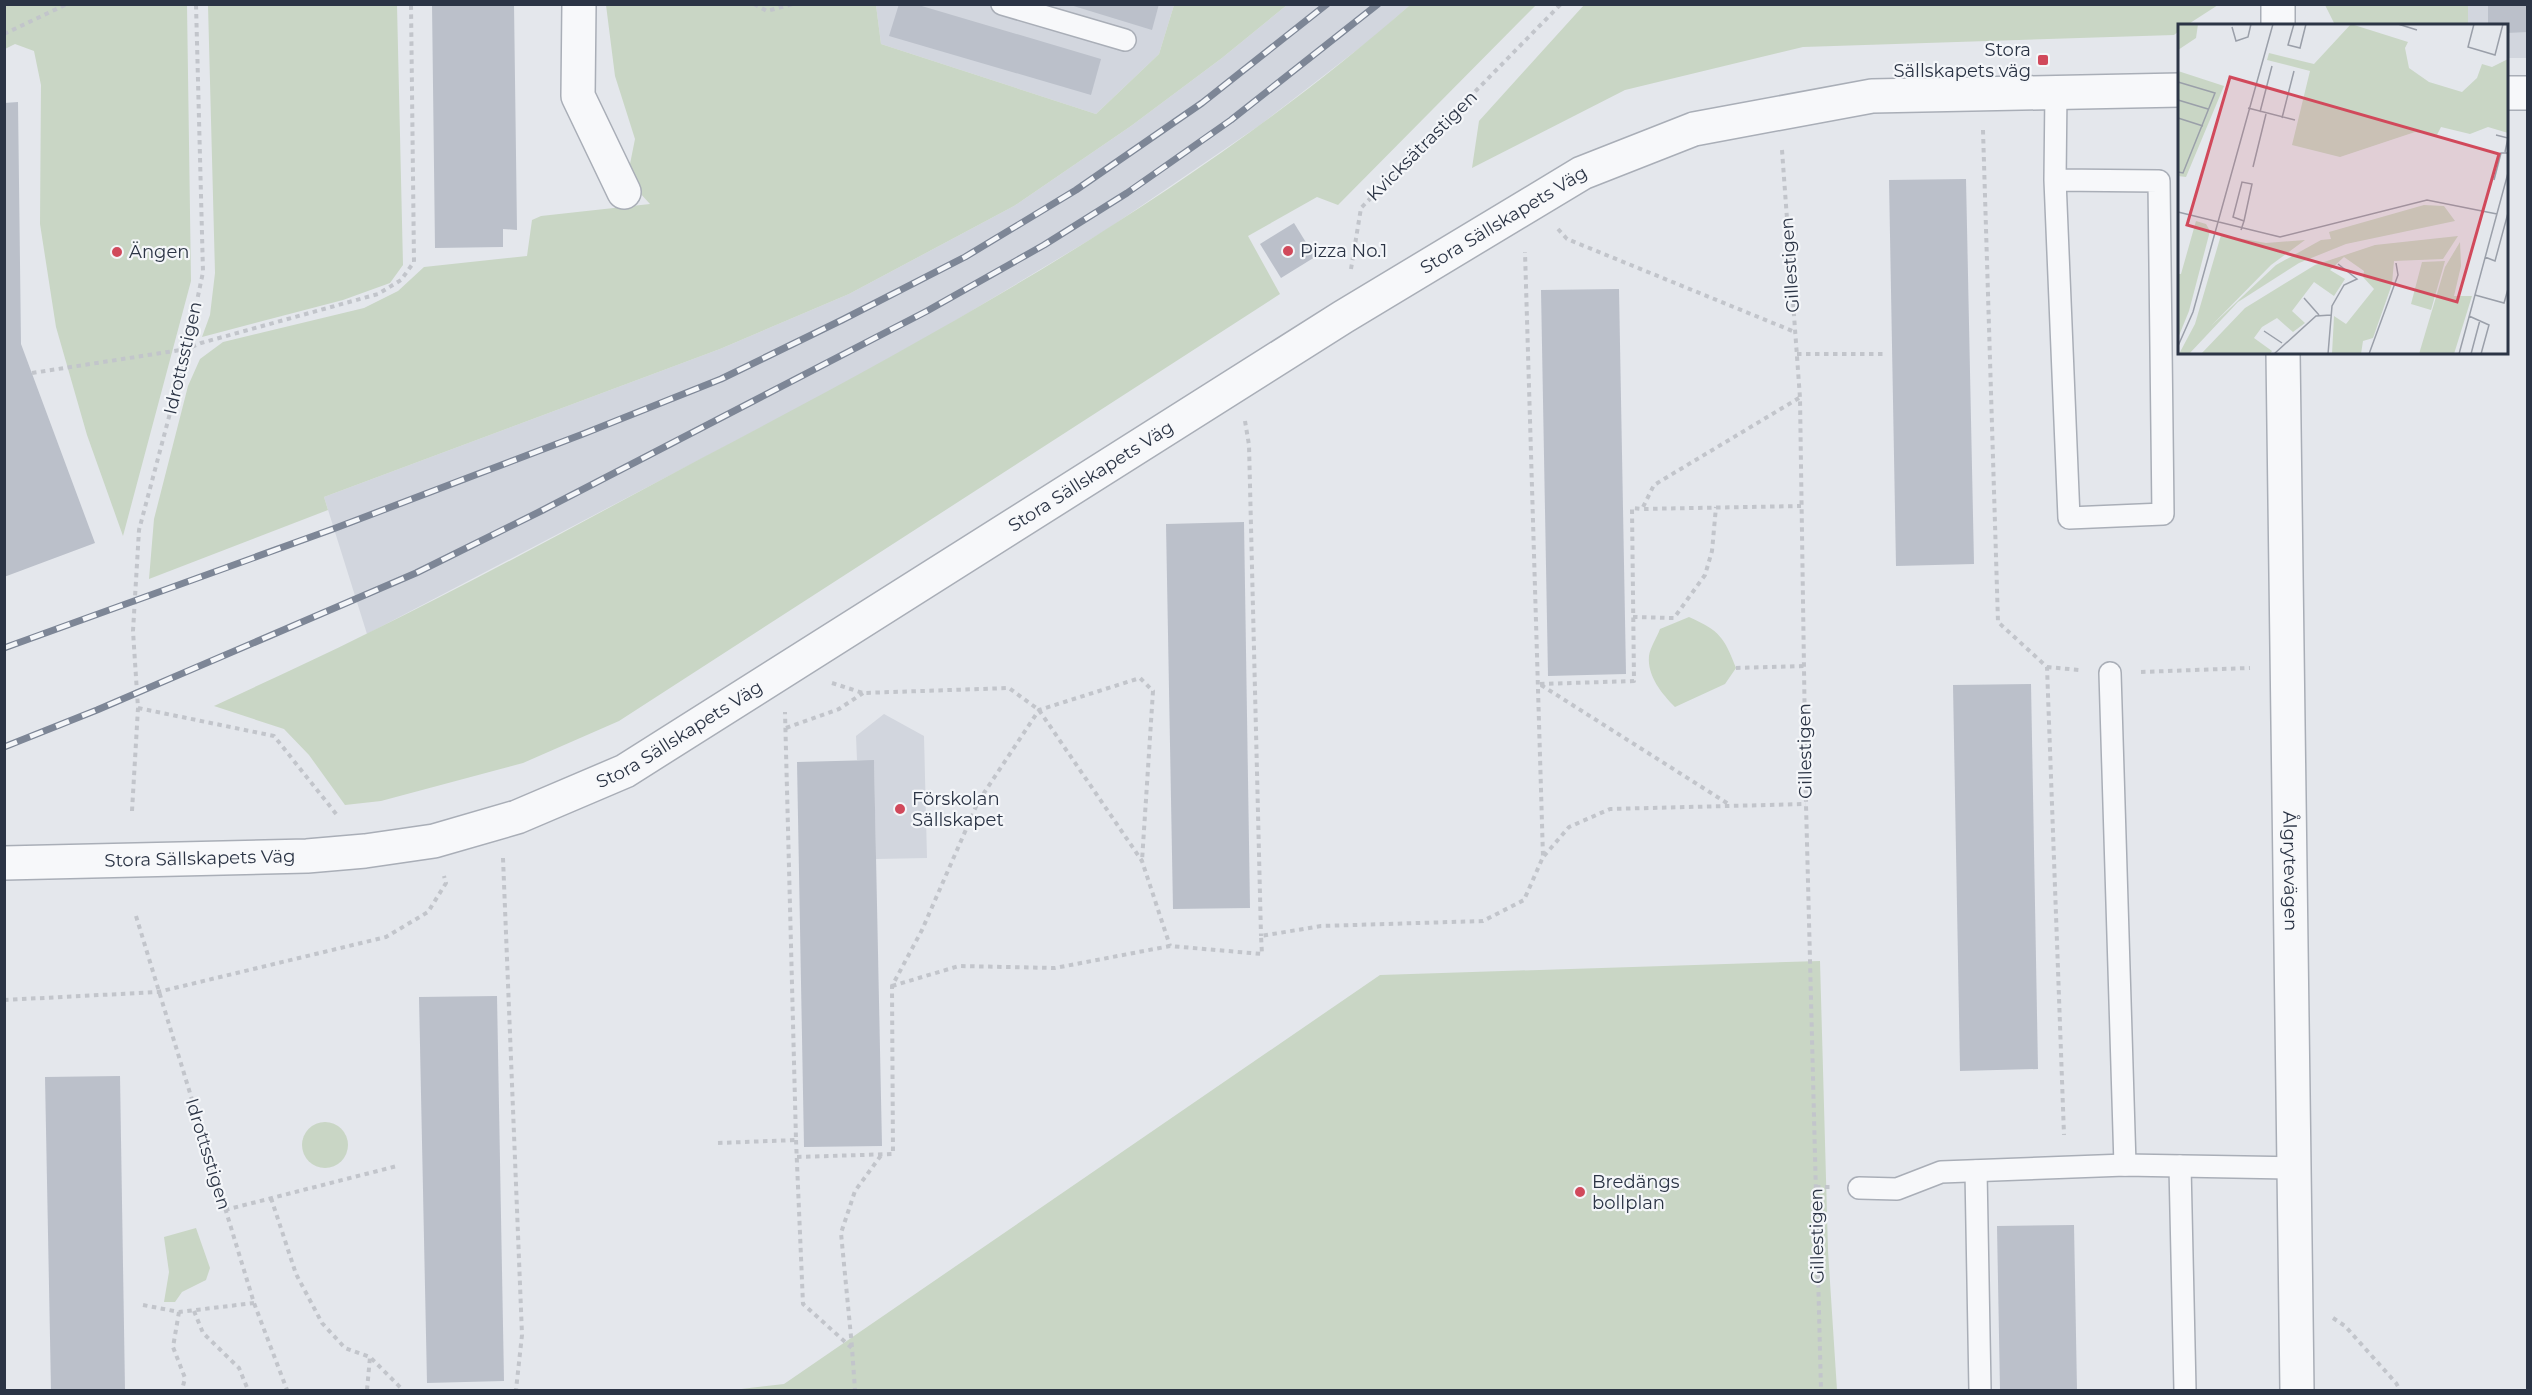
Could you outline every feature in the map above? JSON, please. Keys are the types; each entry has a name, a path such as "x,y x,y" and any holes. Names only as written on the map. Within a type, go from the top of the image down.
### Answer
{"street":[{"path":"579,4 578,96 624,192"},
{"path":"2278,4 2278,24"},
{"name":"Stora Sällskapets Väg","path":"4,863 307,856 365,851 434,841 502,821 625,771 1343,317 1582,173 1694,129 1780,111 1872,96 1982,92 2178,90"},
{"path":"2508,93 2528,93"},
{"name":"Ålgrytevägen","path":"2283,354 2297,1390"}],"lane":[{"path":"1002,4 1125,40"},
{"path":"2055,180 2159,182 2163,514 2069,518 2055,180 2056,92"},
{"path":"2110,673 2125,1165"},
{"path":"1858,1188 1897,1189 1941,1172 2065,1166 2295,1168"},
{"path":"2180,1166 2185,1390"},
{"path":"1976,1171 1980,1390"}],"path":[{"path":"4,34 67,4"},
{"name":"Idrottsstigen","path":"132,811 138,708 133,631 139,530 187,349 203,272 196,4"},
{"path":"32,374 187,349 201,343 378,294 401,280 414,262 411,4"},
{"path":"754,4 767,11 793,4"},
{"name":"Kvicksätrastigen","path":"1343,317 1361,208 1561,4"},
{"path":"1982,92 1998,622 2047,667 2110,673 2287,667"},
{"name":"Gillestigen","path":"1780,111 1800,398 1806,804 1821,1390"},
{"path":"1532,203 1567,239 1795,332"},
{"path":"1525,243 1540,684 1543,857"},
{"path":"1797,354 1883,354"},
{"path":"892,986 959,966 1055,968 1170,946 1262,954 1249,445 1239,383"},
{"path":"1642,509 1654,485 1800,398"},
{"path":"1540,684 1634,681 1632,508 1802,506"},
{"path":"1633,617 1674,618 1705,575 1712,550 1716,507"},
{"path":"852,1348 803,1304 796,1140 786,728 792,665 836,686 863,693 1009,688 1039,710 1142,861 1170,946"},
{"path":"1736,668 1804,666"},
{"path":"2047,667 2065,1166"},
{"path":"797,1157 893,1154 892,986 922,930 978,802 1039,710 1140,678 1153,691 1142,861"},
{"path":"1540,684 1731,805"},
{"path":"786,728 839,709 863,693"},
{"path":"138,708 274,736 365,851"},
{"path":"1261,936 1321,926 1483,921 1524,900 1543,857 1569,827 1610,809 1806,804"},
{"path":"502,821 522,1335 516,1390"},
{"path":"4,1000 158,992 386,937 428,912 446,883 434,841"},
{"name":"Idrottsstigen","path":"136,916 254,1303 287,1390"},
{"path":"717,1143 796,1140"},
{"path":"855,1390 841,1233 855,1191 882,1154"},
{"path":"225,1210 397,1166"},
{"path":"271,1198 296,1274 322,1323 345,1348 370,1356 403,1390"},
{"path":"2295,1292 2344,1326 2400,1390"},
{"path":"143,1305 179,1312 254,1303"},
{"path":"194,1311 203,1333 239,1368 248,1390"},
{"path":"179,1312 173,1347 185,1378 182,1390"},
{"path":"367,1390 370,1356"}],"shaded area":[{"path":"876,5 1174,5 1159,54 1096,114 881,44"},
{"path":"1287,5 1410,5 1375,36 1260,125 1106,230 948,325 827,393 367,634 324,497 720,349 849,294 1014,206 1131,126 1222,58"},
{"path":"2468,5 2527,5 2527,58 2508,58 2508,24 2468,24"},
{"name":"Förskolan Sällskapet","path":"884,714 924,736 927,858 876,859 874,761 857,760 856,736"}],"green space":[{"name":"Ängen","path":"5,4 187,5 191,281 123,536 87,435 56,327 40,224 41,85 34,51 15,44 5,49"},
{"path":"1584,4 2218,5 2189,24 2178,24 2178,32 2174,35 1803,47 1625,90 1472,168 1479,121"},
{"path":"208,5 397,5 403,265 390,283 343,300 202,337 210,315 215,273"},
{"path":"606,5 876,5 881,44 1096,114 1159,54 1174,5 1287,5 1222,58 1131,126 1014,206 849,294 720,349 324,497 328,510 149,579 154,519 188,386 200,359 223,342 364,308 398,291 424,267 527,256 532,220 541,216 650,204 627,179 635,139 615,76"},
{"path":"1410,5 1536,5 1338,205 1317,197 1248,236 1280,294 619,721 523,763 381,801 345,805 309,755 284,729 214,706 347,643 492,570 793,410 978,307 1069,253 1158,196 1245,136 1329,73"},
{"path":"2325,5 2468,5 2468,24 2334,24"},
{"path":"1689,617 1720,636 1736,668 1725,684 1675,707 1653,677 1650,671 1649,656 1660,629"},
{"path":"1820,961 1828,1251 1837,1390 733,1390 784,1384 1380,975"},
{"path":"325,1122 341,1129 348,1145 341,1161 325,1168 309,1161 302,1145 309,1129"},
{"path":"196,1228 210,1268 206,1280 182,1292 175,1302 164,1302 169,1272 164,1237"}],"building":[{"path":"432,4 514,4 517,230 503,229 503,247 435,248"},
{"path":"899,4 915,4 1101,59 1091,95 889,36"},
{"path":"1067,4 1159,4 1152,30"},
{"path":"2488,4 2528,4 2528,32 2508,33 2508,24 2488,24"},
{"path":"18,102 21,344 95,543 4,577 4,103"},
{"path":"1966,179 1974,564 1896,566 1889,180"},
{"name":"Pizza No.1","path":"1294,223 1315,257 1281,278 1260,244"},
{"path":"1619,289 1626,674 1548,676 1541,290"},
{"path":"1244,522 1250,908 1173,909 1166,524"},
{"path":"2031,684 2038,1069 1960,1071 1953,685"},
{"path":"874,760 882,1146 804,1147 797,762"},
{"path":"497,996 504,1381 427,1383 419,997"},
{"path":"120,1076 125,1390 51,1390 45,1077"},
{"path":"2074,1225 2077,1390 2000,1390 1997,1226"}],"railway":[{"path":"4,648 333,529 721,379 965,257 1076,190 1202,103 1327,4"},
{"path":"4,747 97,710 416,573 543,510 927,311 1044,245 1127,193 1231,120 1378,4"}],"place":[{"name":"Stora Sällskapets väg","path":"2043,60"},
{"name":"Pizza No.1","path":"1288,251"},
{"name":"Ängen","path":"117,252"},
{"name":"Förskolan Sällskapet","path":"900,809"},
{"name":"Bredängs bollplan","path":"1580,1192"}]}
